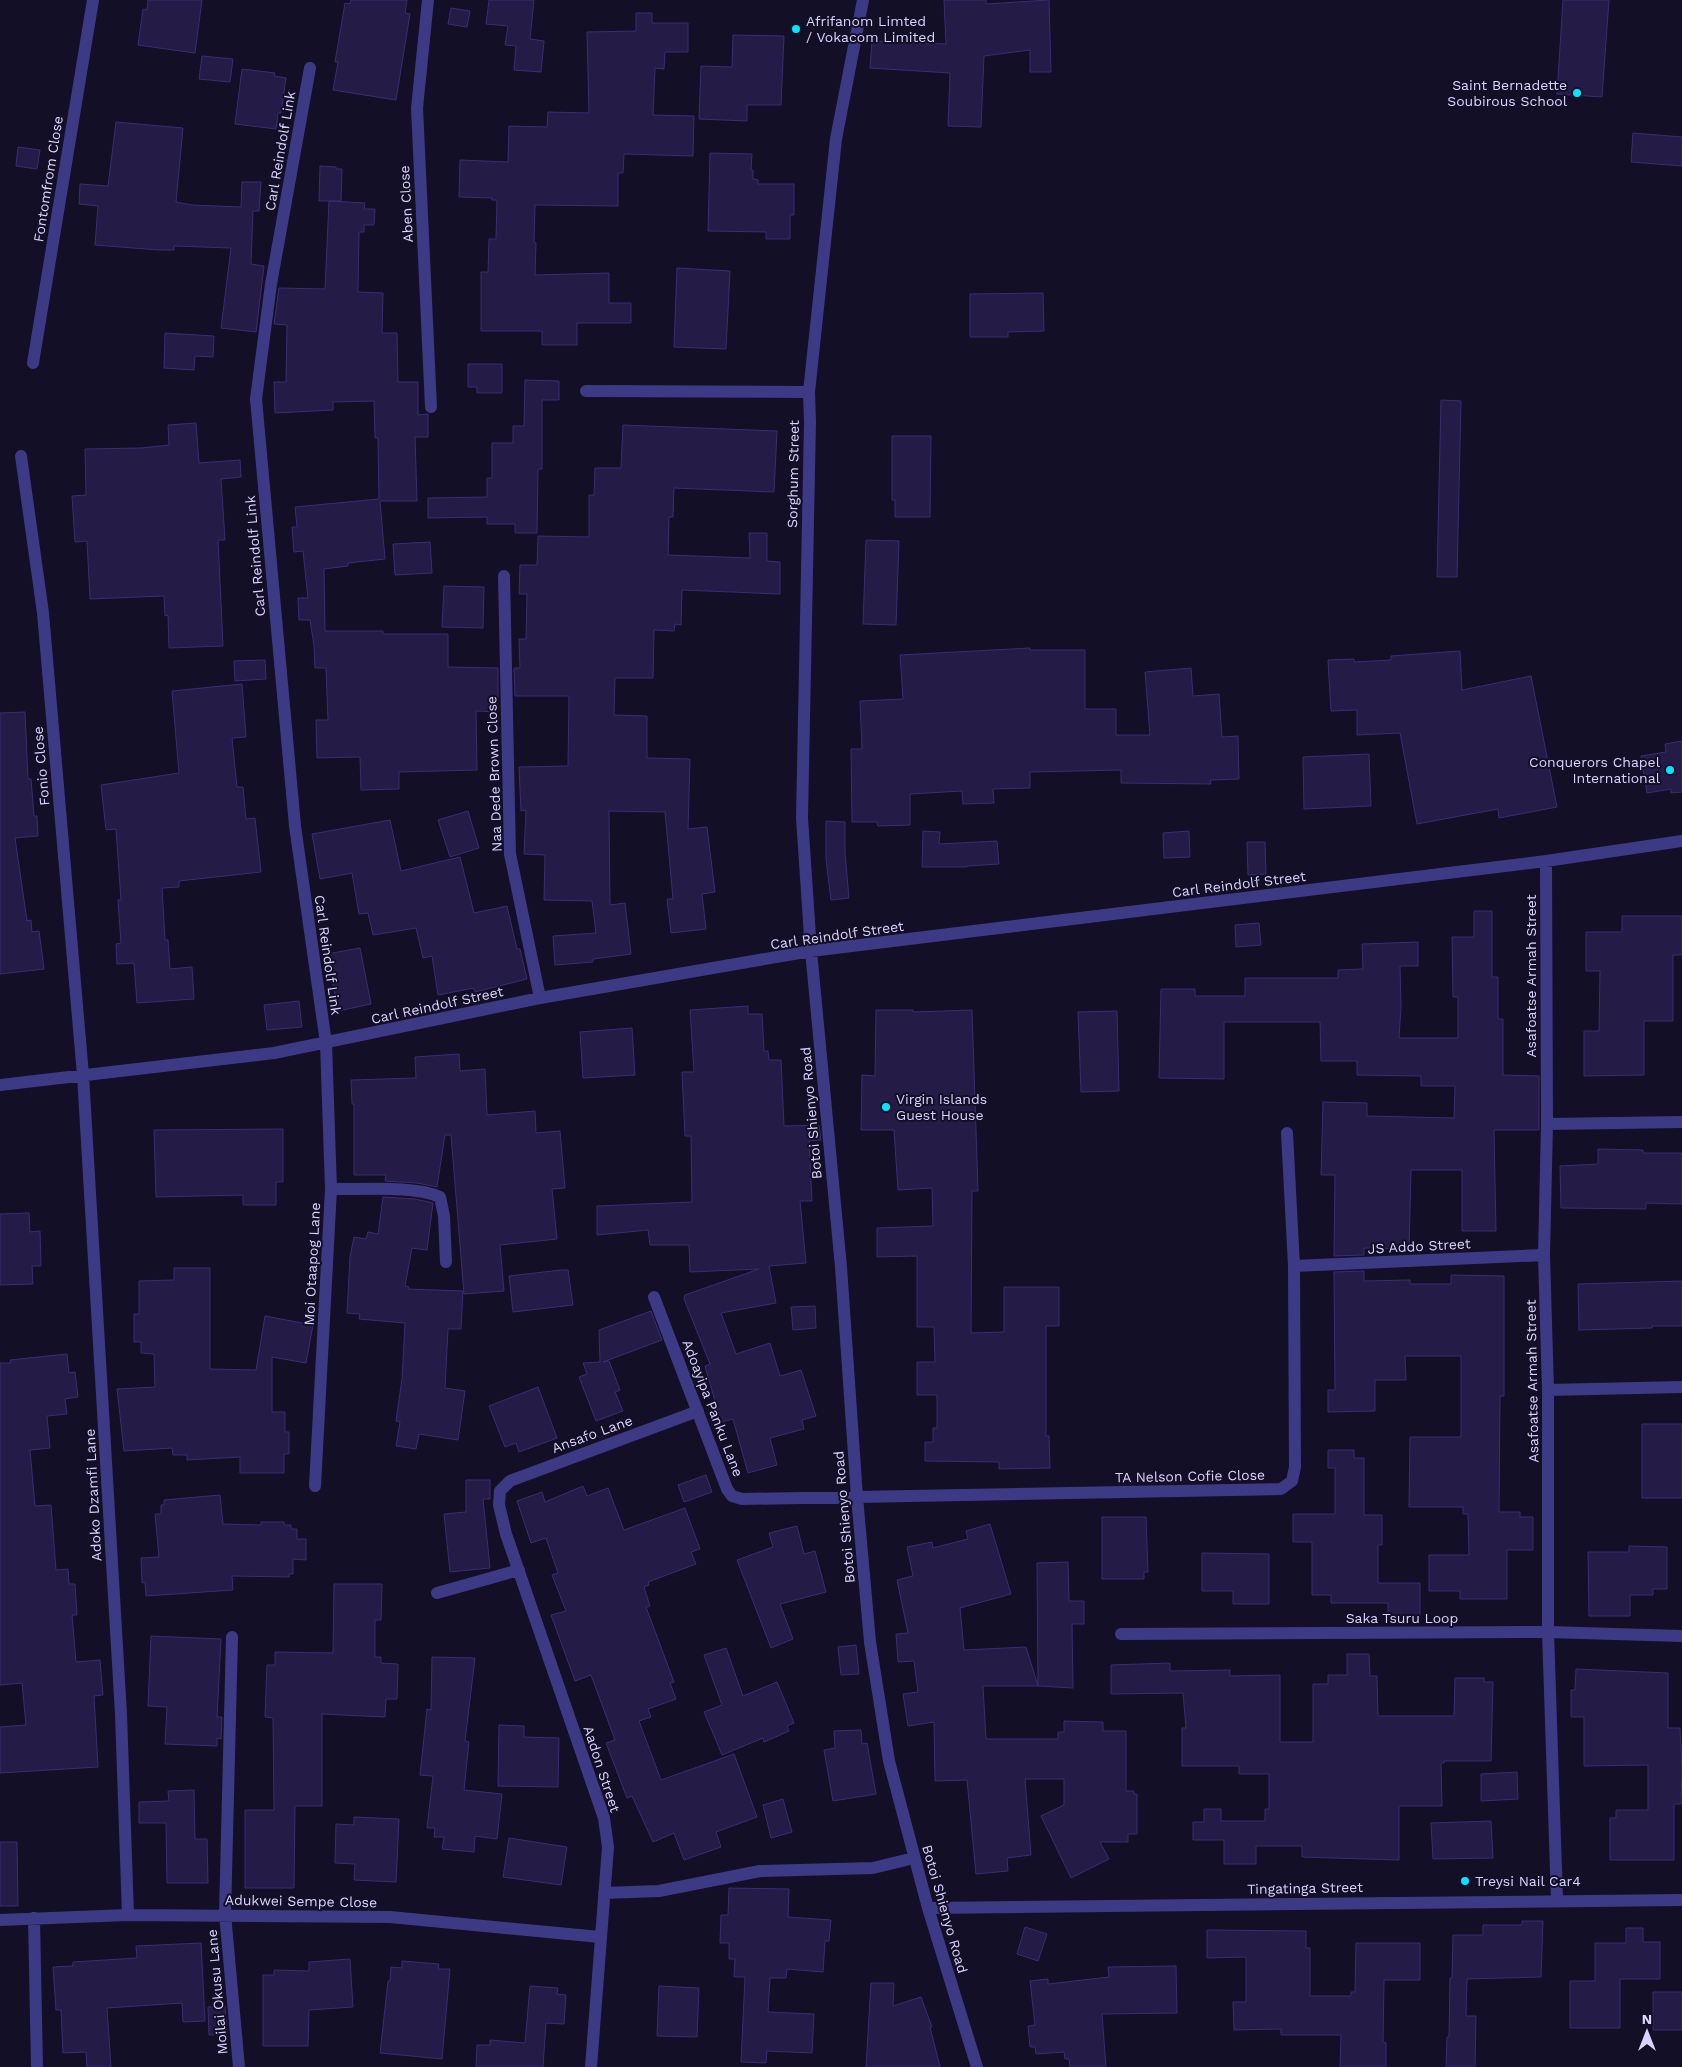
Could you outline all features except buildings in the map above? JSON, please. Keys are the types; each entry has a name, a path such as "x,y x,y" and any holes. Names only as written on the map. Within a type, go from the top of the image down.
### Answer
{"street":[{"name":"Fontomfrom Close","path":"33,363 93,0"},
{"name":"Aben Close","path":"428,0 417,108 431,407"},
{"name":"Sorghum Street","path":"811,951 802,818 810,432 809,392 836,138 863,0"},
{"name":"Carl Reindolf Link","path":"310,68 271,284 256,399 295,826 326,1043"},
{"path":"586,391 809,392"},
{"name":"Fonio Close","path":"21,456 43,613 83,1075"},
{"name":"Naa Dede Brown Close","path":"504,576 510,854 540,998"},
{"name":"Carl Reindolf Street","path":"0,1085 274,1054 540,998 811,951 1546,861 1682,841"},
{"name":"Asafoatse Armah Street","path":"1546,861 1547,1124 1544,1255 1548,1390 1548,1632 1557,1900"},
{"name":"Botoi Shienyo Road","path":"811,951 841,1267 857,1497 870,1642 889,1761 928,1908 977,2067"},
{"name":"Moi Otaapog Lane","path":"315,1486 332,1189 326,1043"},
{"name":"Adoko Dzamfi Lane","path":"83,1075 121,1714 128,1915"},
{"path":"1547,1124 1682,1122"},
{"name":"TA Nelson Cofie Close","path":"857,1497 1281,1489 1292,1481 1295,1467 1294,1266 1287,1132"},
{"path":"332,1189 430,1192 440,1197 444,1216 446,1262"},
{"name":"JS Addo Street","path":"1294,1266 1544,1255"},
{"name":"Adoayipa Panku Lane","path":"654,1297 727,1489 732,1496 742,1499 857,1497"},
{"path":"1548,1390 1682,1388"},
{"name":"Ansafo Lane","path":"500,1491 510,1481 698,1411"},
{"name":"Aadon Street","path":"500,1491 499,1505 519,1570 604,1818 608,1847 591,2067"},
{"path":"436,1593 519,1570"},
{"name":"Saka Tsuru Loop","path":"1121,1634 1548,1632 1682,1636"},
{"name":"Moilai Okusu Lane","path":"232,1637 225,1914 239,2067"},
{"path":"604,1893 659,1891 760,1871 873,1868 914,1858"},
{"name":"Tingatinga Street","path":"928,1908 1682,1900"},
{"name":"Adukwei Sempe Close","path":"0,1920 128,1915 225,1914 390,1917 600,1937"},
{"path":"34,1918 37,2067"}],"place":[{"name":"Afrifanom Limted / Vokacom Limited","path":"796,29"},
{"name":"Saint Bernadette Soubirous School","path":"1577,93"},
{"name":"Conquerors Chapel International","path":"1670,770"},
{"name":"Virgin Islands Guest House","path":"886,1107"},
{"name":"Treysi Nail Car4","path":"1465,1881"}]}
